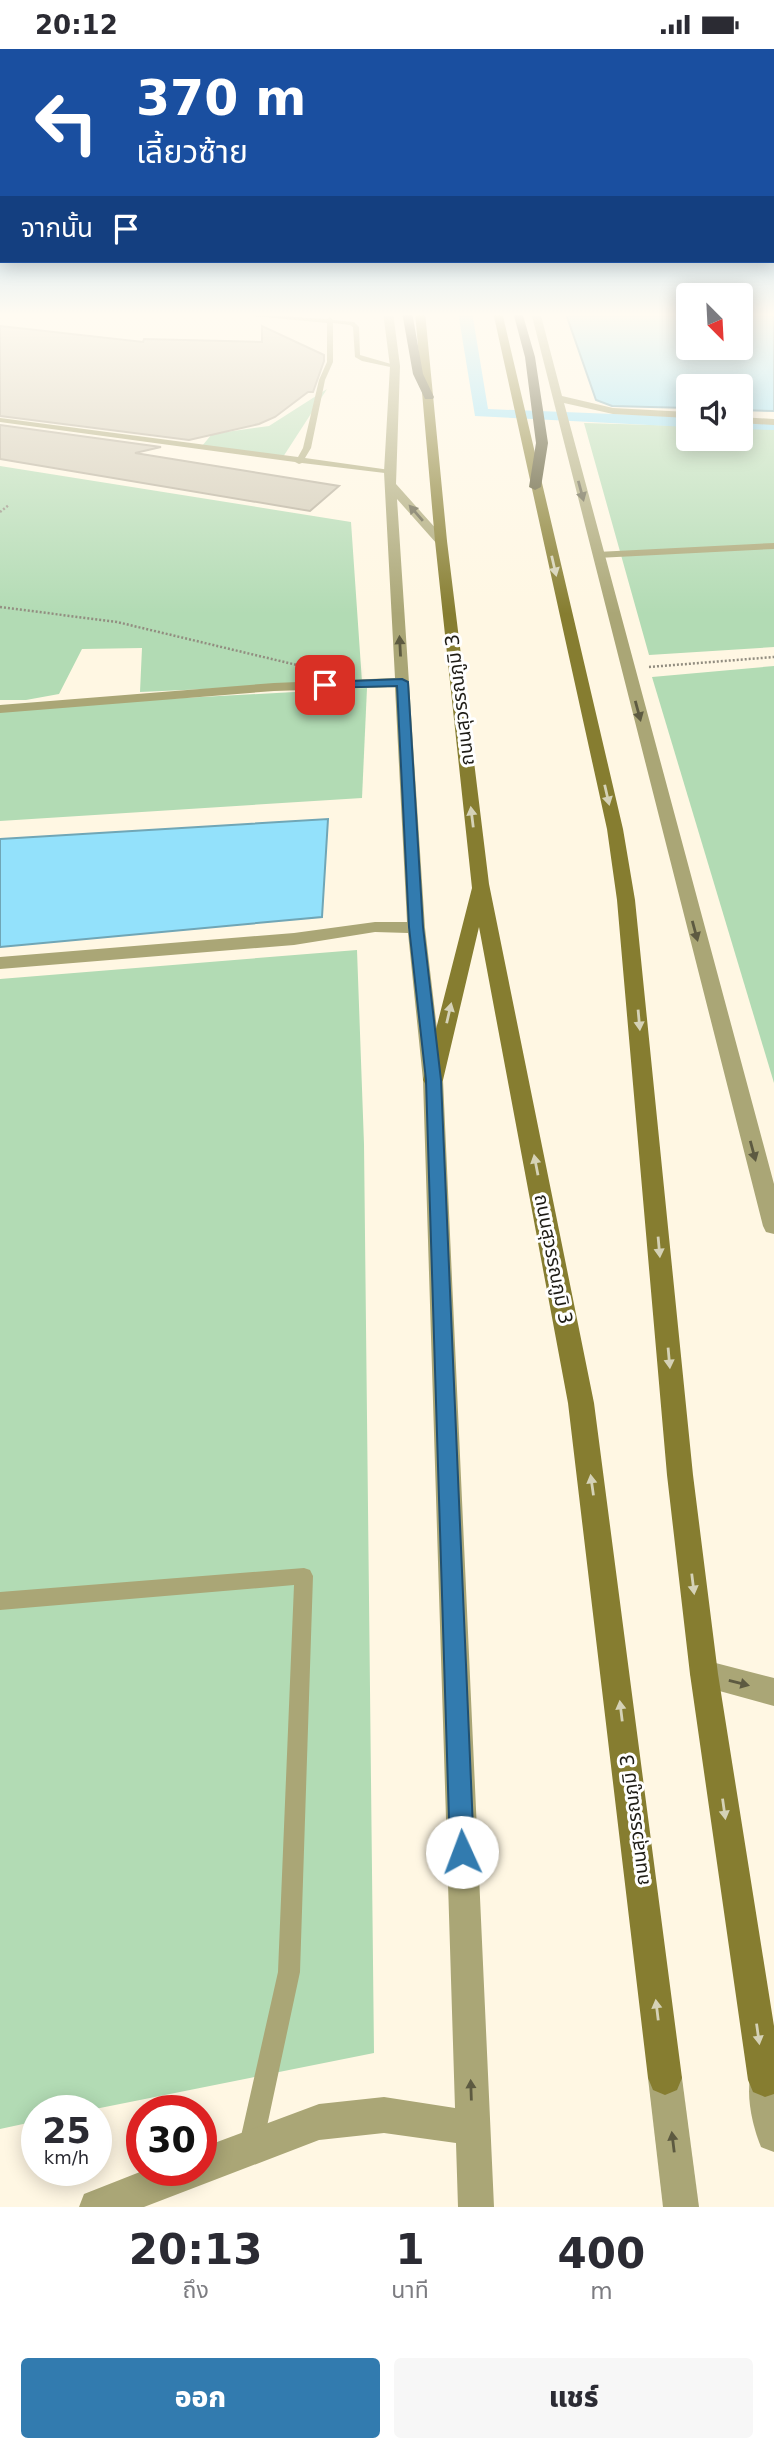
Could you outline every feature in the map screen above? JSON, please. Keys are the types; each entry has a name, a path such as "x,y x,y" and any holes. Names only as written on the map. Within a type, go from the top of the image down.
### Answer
{"highway":[{"path":"535,488 541,457 537,413"}],"main road":[{"name":"ถนนสุวรรณภูมิ 3","path":"430,413 441,541 480,884 556,1262 581,1403 665,2078"},
{"path":"518,413 615,829 626,900 680,1475 704,1674 765,2080"},
{"path":"433,1080 480,884"}],"street":[{"path":"393,413 391,479 416,927 433,1080 476,2207"},
{"path":"561,413 774,1226"},
{"path":"634,413 676,416"},
{"path":"589,416 676,417"},
{"path":"753,419 774,420"},
{"path":"391,479 441,541"},
{"path":"0,709 274,687 402,682"},
{"path":"0,963 294,939 364,927 416,927"},
{"path":"704,1674 774,1692"},
{"name":"ถนนสุวรรณภูมิ 3","path":"665,2078 681,2207"},
{"path":"765,2080 774,2134"},
{"path":"217,2160 319,2122 384,2115 473,2128"},
{"path":"97,2207 151,2186"}],"lane":[{"path":"299,462 307,448 315,413"},
{"path":"0,420 299,462 391,479"},
{"path":"597,555 774,546"},
{"path":"0,1601 304,1576 289,1972 251,2146"}],"path":[{"path":"0,512 9,505"},
{"path":"0,607 117,622 303,666"},
{"path":"627,669 774,657"}],"green space":[{"path":"290,413 312,413 283,457 202,446 212,434 269,426"},
{"path":"584,423 676,426 676,451 753,451 753,428 774,429 774,647 649,655"},
{"path":"0,466 351,522 362,682 140,692 142,648 82,649 59,694 26,700 0,700"},
{"path":"774,666 774,1083 652,677"},
{"path":"367,688 362,798 0,821 0,708"},
{"path":"357,950 364,1144 374,2053 165,2095 126,2095 126,2103 112,2106 112,2095 21,2095 21,2124 0,2129 0,979"}],"water":[{"path":"328,819 322,917 0,947 0,839"}],"building":[{"path":"0,413 281,413 259,424 189,440 0,416"},
{"path":"0,425 161,447 135,453 339,486 310,511 0,459"}],"waterway":[{"path":"481,413 676,421"},
{"path":"753,424 774,425"}],"route":[{"path":"325,685 402,682 416,927 433,1080 462,1852"}]}
